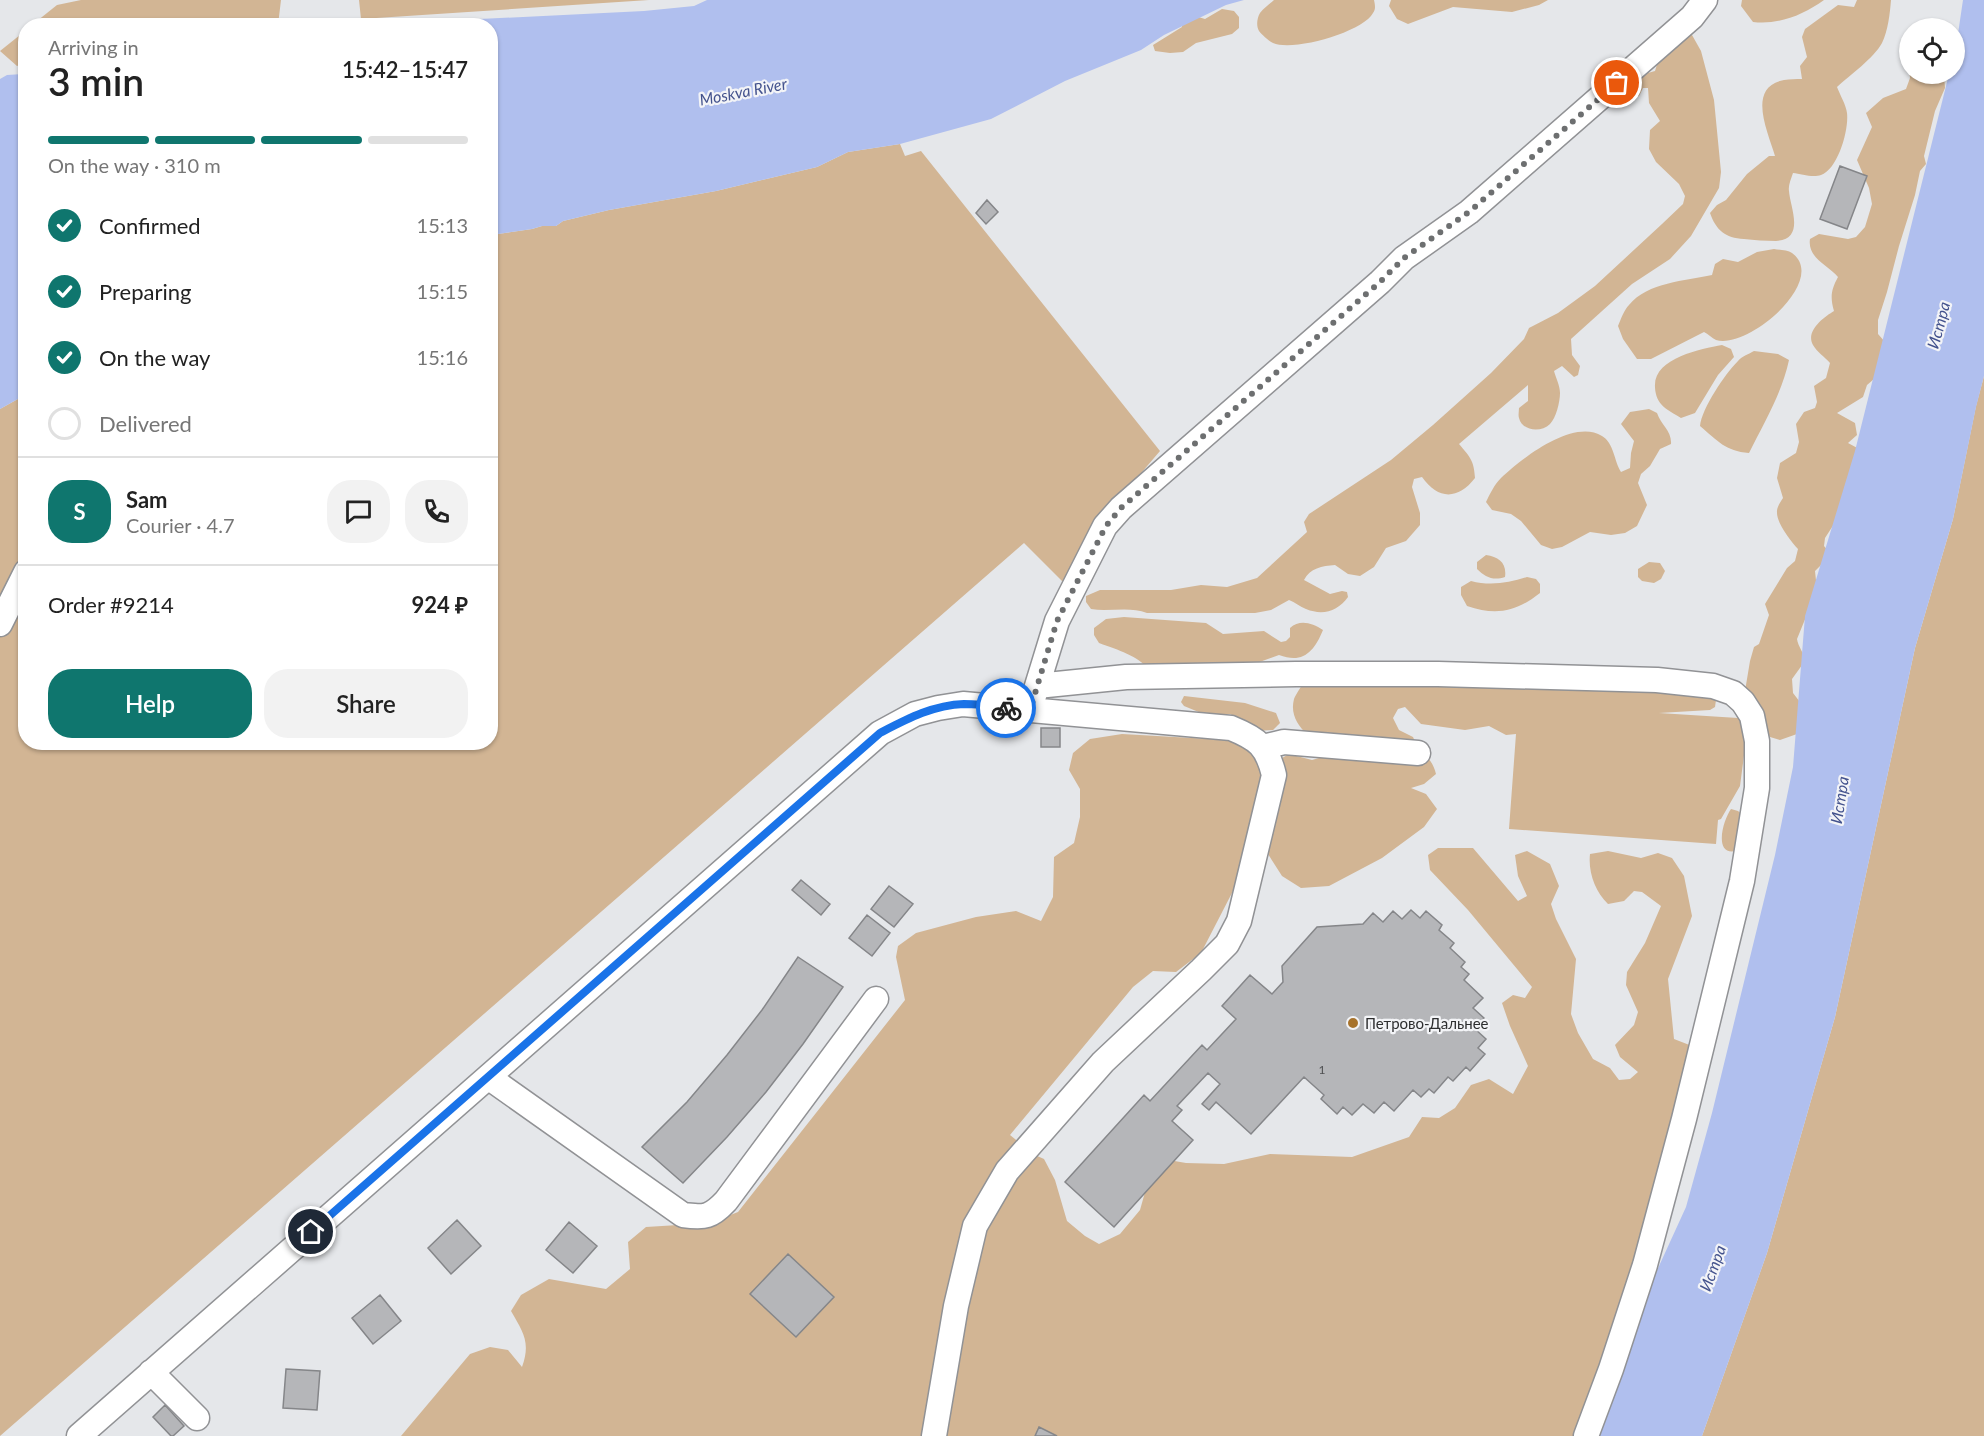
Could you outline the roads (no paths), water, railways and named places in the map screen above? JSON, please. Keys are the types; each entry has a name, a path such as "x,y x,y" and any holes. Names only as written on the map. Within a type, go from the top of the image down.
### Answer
{"street":[{"path":"1030,710 1057,621 1106,526 1121,508 1380,282 1404,258 1469,212 1566,128 1692,17 1706,0"},
{"path":"0,624 18,588"},
{"path":"1037,686 1126,677 1438,674 1657,680 1713,686 1733,693 1743,702 1752,716 1757,741 1757,788 1742,881 1687,1108 1645,1265 1586,1436"},
{"path":"79,1436 880,733 915,714 963,704 1231,728 1250,736 1263,747 1270,757 1274,775 1239,921 1227,944 1103,1062 1006,1171 975,1226 956,1306 934,1436"},
{"path":"1263,747 1284,742 1418,753"},
{"path":"488,1077 683,1215 698,1217 714,1213 726,1201 876,999"},
{"path":"151,1371 197,1418"}],"water":[{"name":"Moskva River","path":"707,0 1244,0 1226,5 1164,35 1141,50 1065,81 991,119 900,144 848,152 817,167 716,191 609,210 563,221 556,226 542,226 498,234 498,18 644,11 694,6"},
{"name":"Истра","path":"1963,0 1984,0 1984,376 1953,519 1915,648 1835,1017 1767,1253 1702,1436 1598,1436 1624,1368 1654,1277 1686,1207 1712,1113 1775,855 1793,767 1805,616 1855,451 1947,84 1965,84 1965,18 1960,18"},
{"path":"18,74 18,399 0,409 0,79 7,75"}],"place":[{"name":"Петрово-Дальнее","path":"1353,1023"}]}
